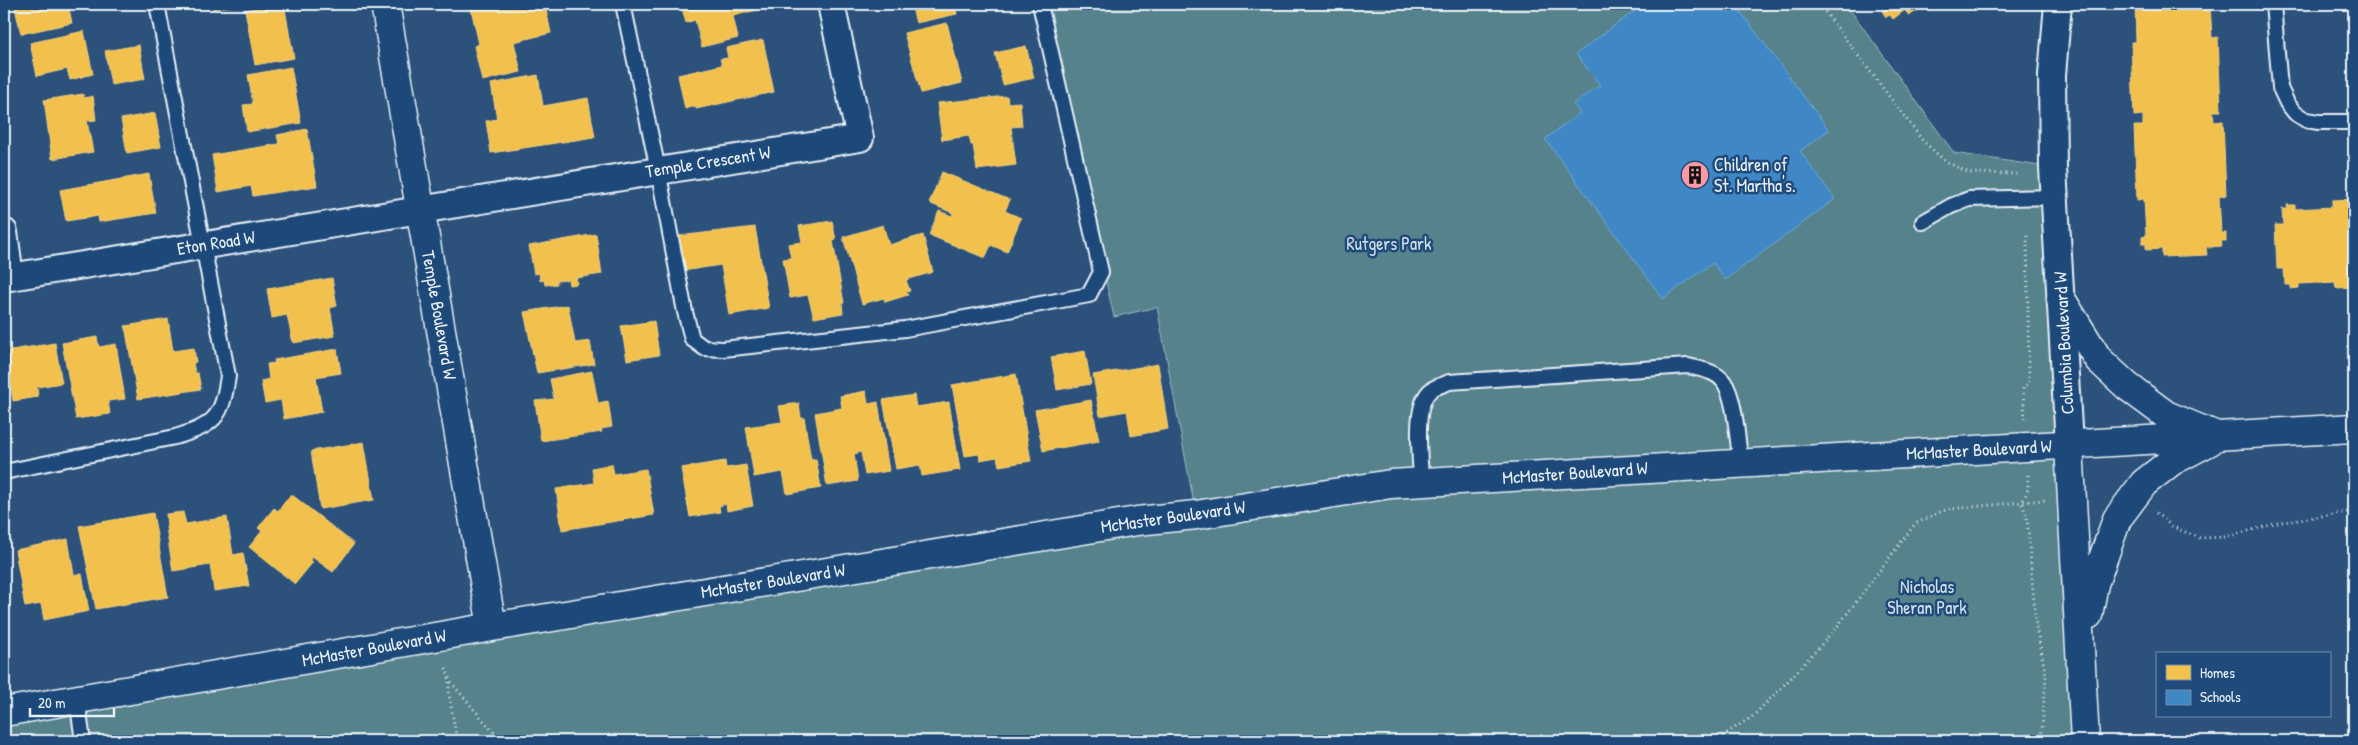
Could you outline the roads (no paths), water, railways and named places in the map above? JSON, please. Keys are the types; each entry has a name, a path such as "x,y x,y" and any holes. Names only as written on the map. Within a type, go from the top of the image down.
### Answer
{"street":[{"name":"Temple Boulevard W","path":"385,4 492,628"},
{"name":"Temple Crescent W","path":"421,210 860,138 831,4"},
{"name":"Columbia Boulevard W","path":"2058,4 2052,75 2055,196 2085,741"},
{"name":"Eton Road W","path":"4,232 7,277 421,210"},
{"path":"2061,299 2098,359 2127,386 2166,415 2218,436"},
{"name":"McMaster Boulevard W","path":"4,712 492,628 1137,521 1196,515 1392,484 2354,428"},
{"path":"2081,659 2094,584 2116,519 2144,483 2172,461 2218,436"}],"lane":[{"path":"4,472 175,437 202,429 216,418 224,401 228,376 157,4"},
{"path":"623,4 658,170 684,312 692,339 704,348 723,349 905,329 1089,295 1101,272 1040,4"},
{"path":"2273,4 2280,88 2287,103 2306,120 2354,122"},
{"path":"1923,222 1951,206 1969,199 2055,196"},
{"path":"1421,482 1419,421 1422,405 1430,390 1449,382 1688,366 1710,372 1723,381 1731,402 1741,463"},
{"path":"77,699 83,741"}],"place":[{"name":"Children of St. Martha's.","path":"1695,175"}],"park label":[{"name":"Rutgers Park","path":"1389,244"},
{"name":"Nicholas Sheran Park","path":"1927,597"}]}
